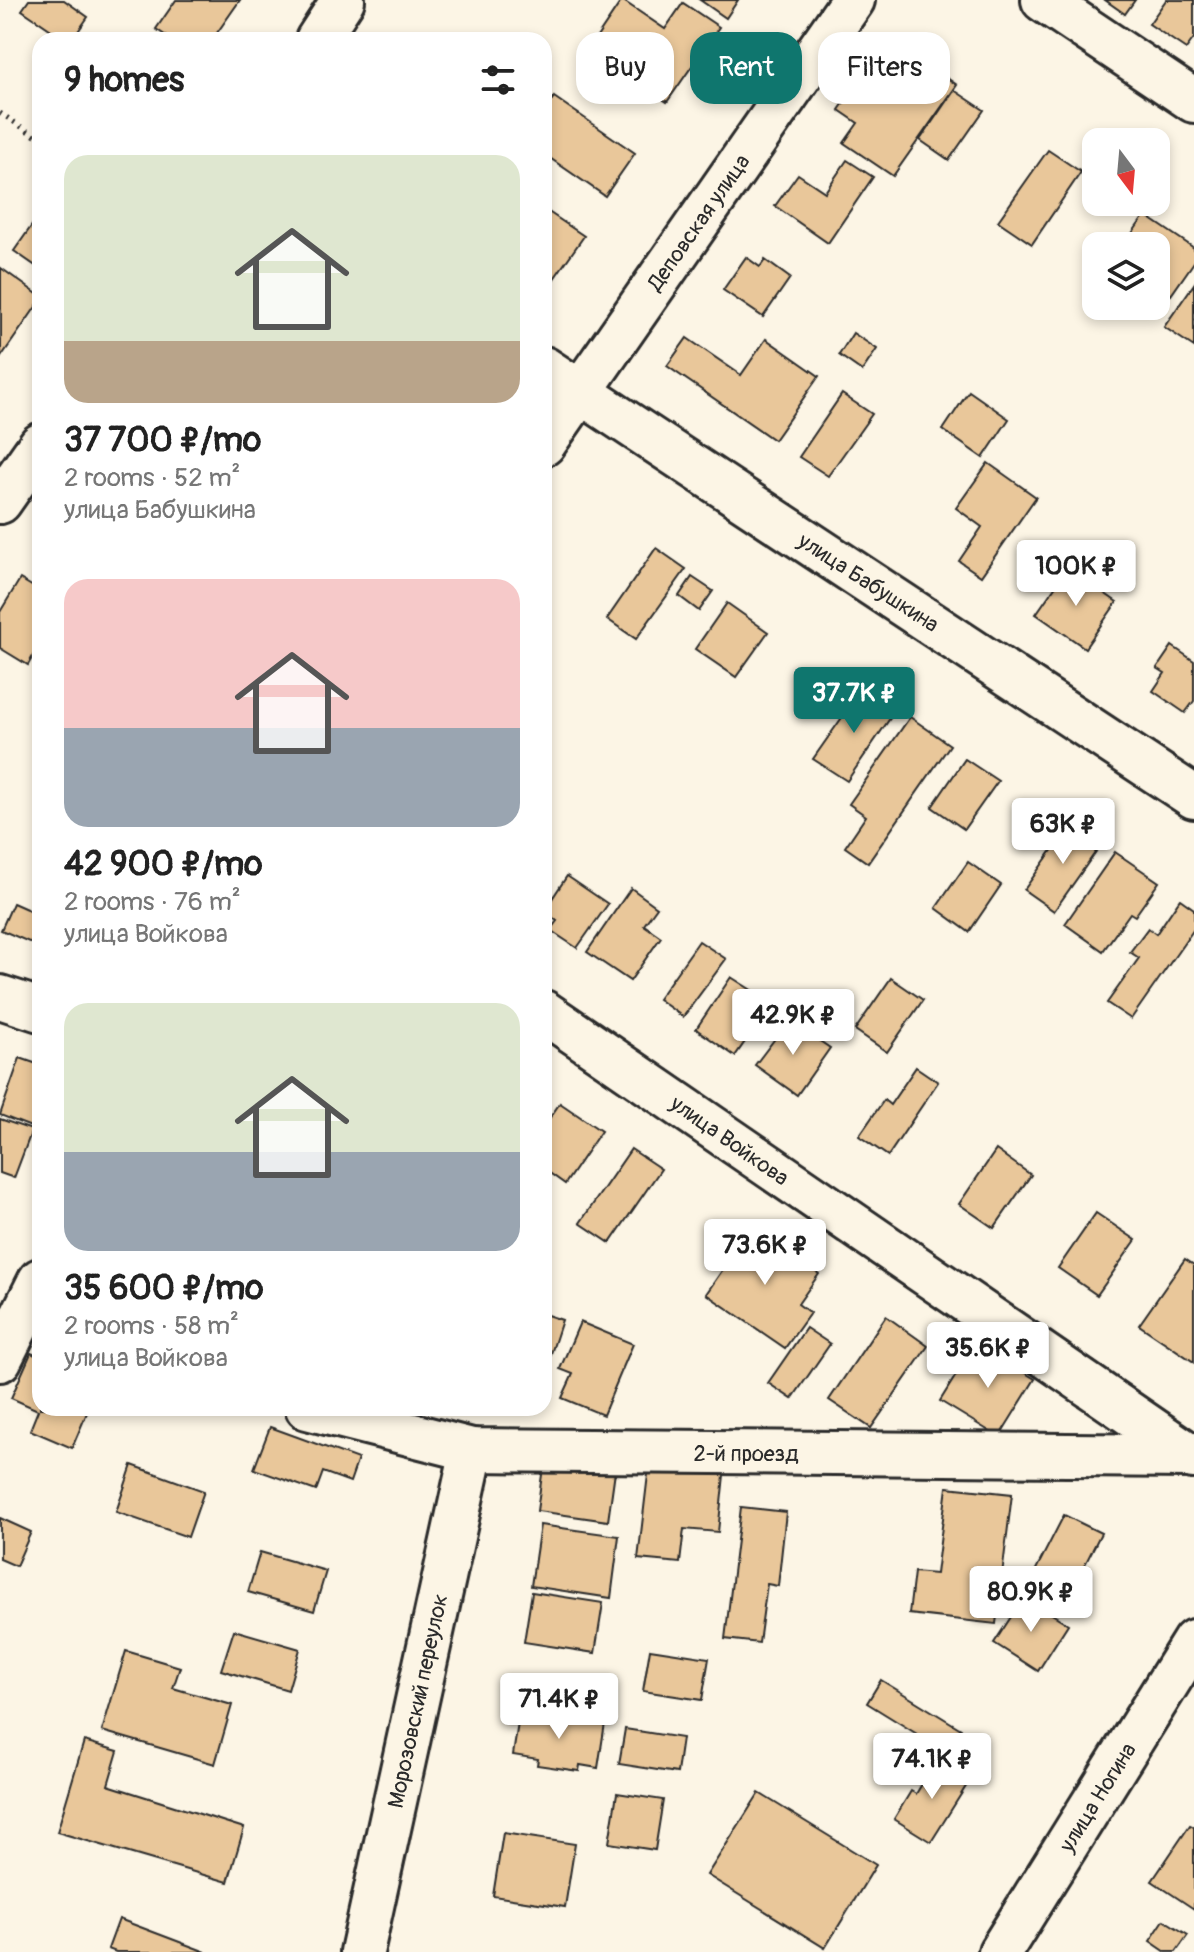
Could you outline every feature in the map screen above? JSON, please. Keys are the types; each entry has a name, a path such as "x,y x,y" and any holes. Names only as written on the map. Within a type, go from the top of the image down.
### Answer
{"street":[{"path":"322,32 343,0"},
{"name":"Деповская улица","path":"552,432 853,0"},
{"path":"1043,0 1194,101"},
{"name":"улица Бабушкина","path":"552,373 1194,797"},
{"path":"0,502 32,456"},
{"path":"0,997 32,1007"},
{"name":"улица Войкова","path":"552,1017 1192,1457"},
{"path":"0,1360 25,1307"},
{"name":"2-й проезд","path":"338,1416 472,1450 1192,1457"},
{"name":"Морозовский переулок","path":"362,1952 472,1450"},
{"name":"улица Ногина","path":"1000,1952 1194,1641"}],"path":[{"path":"0,113 32,134"}],"building":[{"path":"29,0 64,0 88,17 78,32 54,32 22,10"},
{"path":"176,0 240,0 218,32 160,32 156,29"},
{"path":"622,0 665,29 683,3 719,27 716,32 690,32 690,69 674,92 674,32 600,32"},
{"path":"700,0 738,0 726,18"},
{"path":"1105,0 1135,0 1125,14"},
{"path":"1166,0 1194,0 1194,38 1186,49 1149,24"},
{"path":"950,80 957,85 950,95"},
{"path":"954,90 984,110 949,160 920,140 944,104 950,104"},
{"path":"554,97 635,153 605,196 552,160"},
{"path":"843,104 944,104 893,176 844,143 858,123 839,110"},
{"path":"1048,150 1081,172 1032,244 998,221"},
{"path":"847,160 873,177 828,243 775,206 798,174 825,192"},
{"path":"552,214 584,236 552,281"},
{"path":"1146,216 1194,248 1194,262 1171,295 1170,232 1133,232"},
{"path":"32,225 32,263 14,251"},
{"path":"746,257 760,267 765,260 790,278 763,317 723,290"},
{"path":"1,268 32,290 32,312 1,357"},
{"path":"1194,284 1194,347 1164,327"},
{"path":"853,333 877,349 862,371 839,355"},
{"path":"687,338 741,375 766,339 819,376 774,440 667,366"},
{"path":"969,391 1009,419 983,458 943,430"},
{"path":"842,394 872,414 828,476 799,457"},
{"path":"988,463 1036,497 981,576 959,561 982,527 956,508"},
{"path":"656,548 686,569 636,639 607,619"},
{"path":"1068,568 1117,602 1085,648 1036,614"},
{"path":"692,577 713,591 699,611 679,596"},
{"path":"20,579 32,586 32,658 28,665 0,648 0,612"},
{"path":"727,603 768,632 736,677 695,649"},
{"path":"1172,646 1194,661 1194,701 1185,713 1153,691 1165,673 1157,668"},
{"path":"862,689 895,711 847,781 813,759"},
{"path":"910,717 950,745 868,863 845,847 866,816 849,804"},
{"path":"965,759 998,781 964,829 932,807"},
{"path":"1072,822 1102,843 1054,911 1024,890"},
{"path":"1115,852 1159,882 1135,916 1130,913 1103,951 1065,924"},
{"path":"968,862 1001,885 969,932 936,908"},
{"path":"567,876 608,904 577,948 552,931 557,921 552,917 552,899"},
{"path":"631,888 657,907 644,925 661,937 630,981 587,952"},
{"path":"1180,899 1194,909 1194,929 1131,1019 1107,1003 1139,958 1130,952 1148,928 1156,934"},
{"path":"13,903 32,911 32,943 1,930"},
{"path":"699,941 726,959 683,1017 658,999"},
{"path":"731,977 753,991 738,1014 756,1026 735,1056 696,1029"},
{"path":"891,978 923,1000 887,1052 855,1030"},
{"path":"789,1020 830,1048 797,1095 755,1065"},
{"path":"20,1058 32,1062 31,1127 0,1115"},
{"path":"916,1067 938,1082 888,1156 859,1136 884,1100 890,1105"},
{"path":"560,1103 601,1131 565,1184 552,1175 552,1114"},
{"path":"0,1119 32,1130 14,1178 0,1173"},
{"path":"631,1149 661,1169 610,1243 580,1223"},
{"path":"996,1150 1031,1175 994,1228 959,1204"},
{"path":"1096,1213 1136,1240 1097,1295 1058,1268"},
{"path":"752,1227 819,1274 798,1304 810,1313 785,1348 706,1294"},
{"path":"1185,1259 1194,1265 1194,1362 1139,1325"},
{"path":"886,1316 928,1346 871,1428 829,1400"},
{"path":"552,1317 562,1320 552,1351"},
{"path":"580,1322 633,1344 603,1415 562,1398 573,1374 560,1369"},
{"path":"806,1328 830,1344 792,1399 768,1383"},
{"path":"976,1343 1035,1379 999,1437 940,1401"},
{"path":"31,1353 32,1353 32,1407 11,1398"},
{"path":"36,1416 86,1416 72,1448 30,1430"},
{"path":"270,1427 358,1459 350,1482 323,1472 316,1491 254,1469"},
{"path":"544,1460 615,1471 608,1521 537,1511"},
{"path":"132,1465 204,1491 188,1537 116,1512"},
{"path":"649,1466 724,1475 718,1532 684,1529 680,1563 638,1559"},
{"path":"947,1487 1012,1494 996,1624 909,1614 914,1572 936,1574"},
{"path":"741,1507 786,1512 778,1586 767,1584 759,1643 725,1639"},
{"path":"1064,1515 1101,1533 1064,1606 1027,1587"},
{"path":"0,1518 31,1532 16,1566 0,1559"},
{"path":"540,1525 619,1536 611,1598 531,1586"},
{"path":"260,1552 326,1571 314,1611 248,1592"},
{"path":"532,1592 603,1603 595,1653 524,1642"},
{"path":"1024,1597 1068,1624 1038,1671 994,1643"},
{"path":"234,1630 300,1649 288,1690 221,1670"},
{"path":"650,1649 709,1658 702,1700 643,1691"},
{"path":"126,1651 180,1667 173,1688 232,1705 215,1764 102,1731"},
{"path":"881,1680 961,1729 946,1752 867,1703"},
{"path":"520,1710 605,1723 598,1768 580,1765 579,1771 537,1765 538,1759 513,1755"},
{"path":"625,1729 682,1738 677,1773 619,1764"},
{"path":"84,1741 118,1751 108,1785 244,1828 228,1882 57,1832"},
{"path":"937,1759 970,1780 931,1842 894,1819 911,1791 916,1794"},
{"path":"617,1793 663,1800 655,1850 609,1843"},
{"path":"759,1793 876,1865 825,1948 707,1875"},
{"path":"1190,1825 1194,1827 1194,1909 1152,1881"},
{"path":"503,1833 575,1844 565,1907 493,1896"},
{"path":"119,1919 206,1952 116,1952 108,1949"},
{"path":"1164,1920 1188,1935 1176,1952 1166,1952 1150,1941"}]}
